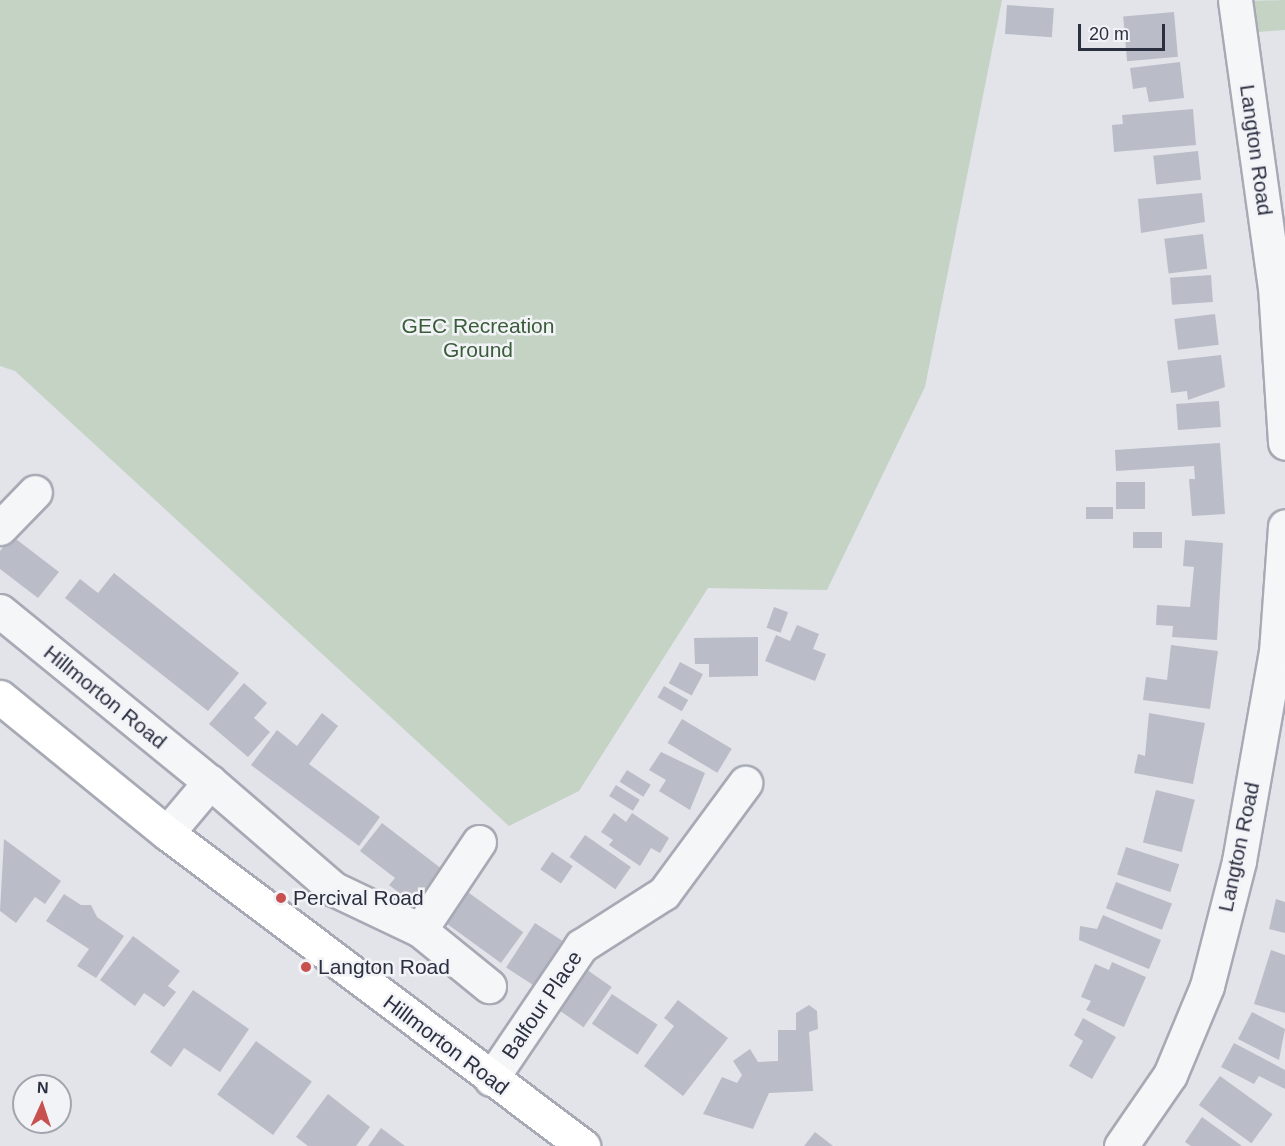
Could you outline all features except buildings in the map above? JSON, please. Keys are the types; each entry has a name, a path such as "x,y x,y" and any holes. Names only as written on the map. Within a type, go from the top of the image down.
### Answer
{"highway":[{"name":"Hillmorton Road","path":"0,696 167,833 583,1146"}],"street":[{"name":"Langton Road","path":"1235,0 1280,287 1285,443"},
{"path":"0,528 35,492"},
{"name":"Langton Road","path":"1121,1146 1170,1075 1207,986 1239,861 1276,652 1285,526"},
{"name":"Hillmorton Road","path":"0,611 210,782 334,889 420,930 489,986"},
{"path":"167,833 210,782"},
{"name":"Balfour Place","path":"491,1079 581,946 664,893 745,783"},
{"path":"420,930 479,842"}],"green space":[{"name":"GEC Recreation Ground","path":"0,0 1002,0 925,387 827,590 708,588 579,791 509,826 15,371 0,366"},
{"path":"1285,0 1285,30 1257,32 1250,1"}],"place":[{"name":"Percival Road","path":"281,898"},
{"name":"Langton Road","path":"306,967"}]}
